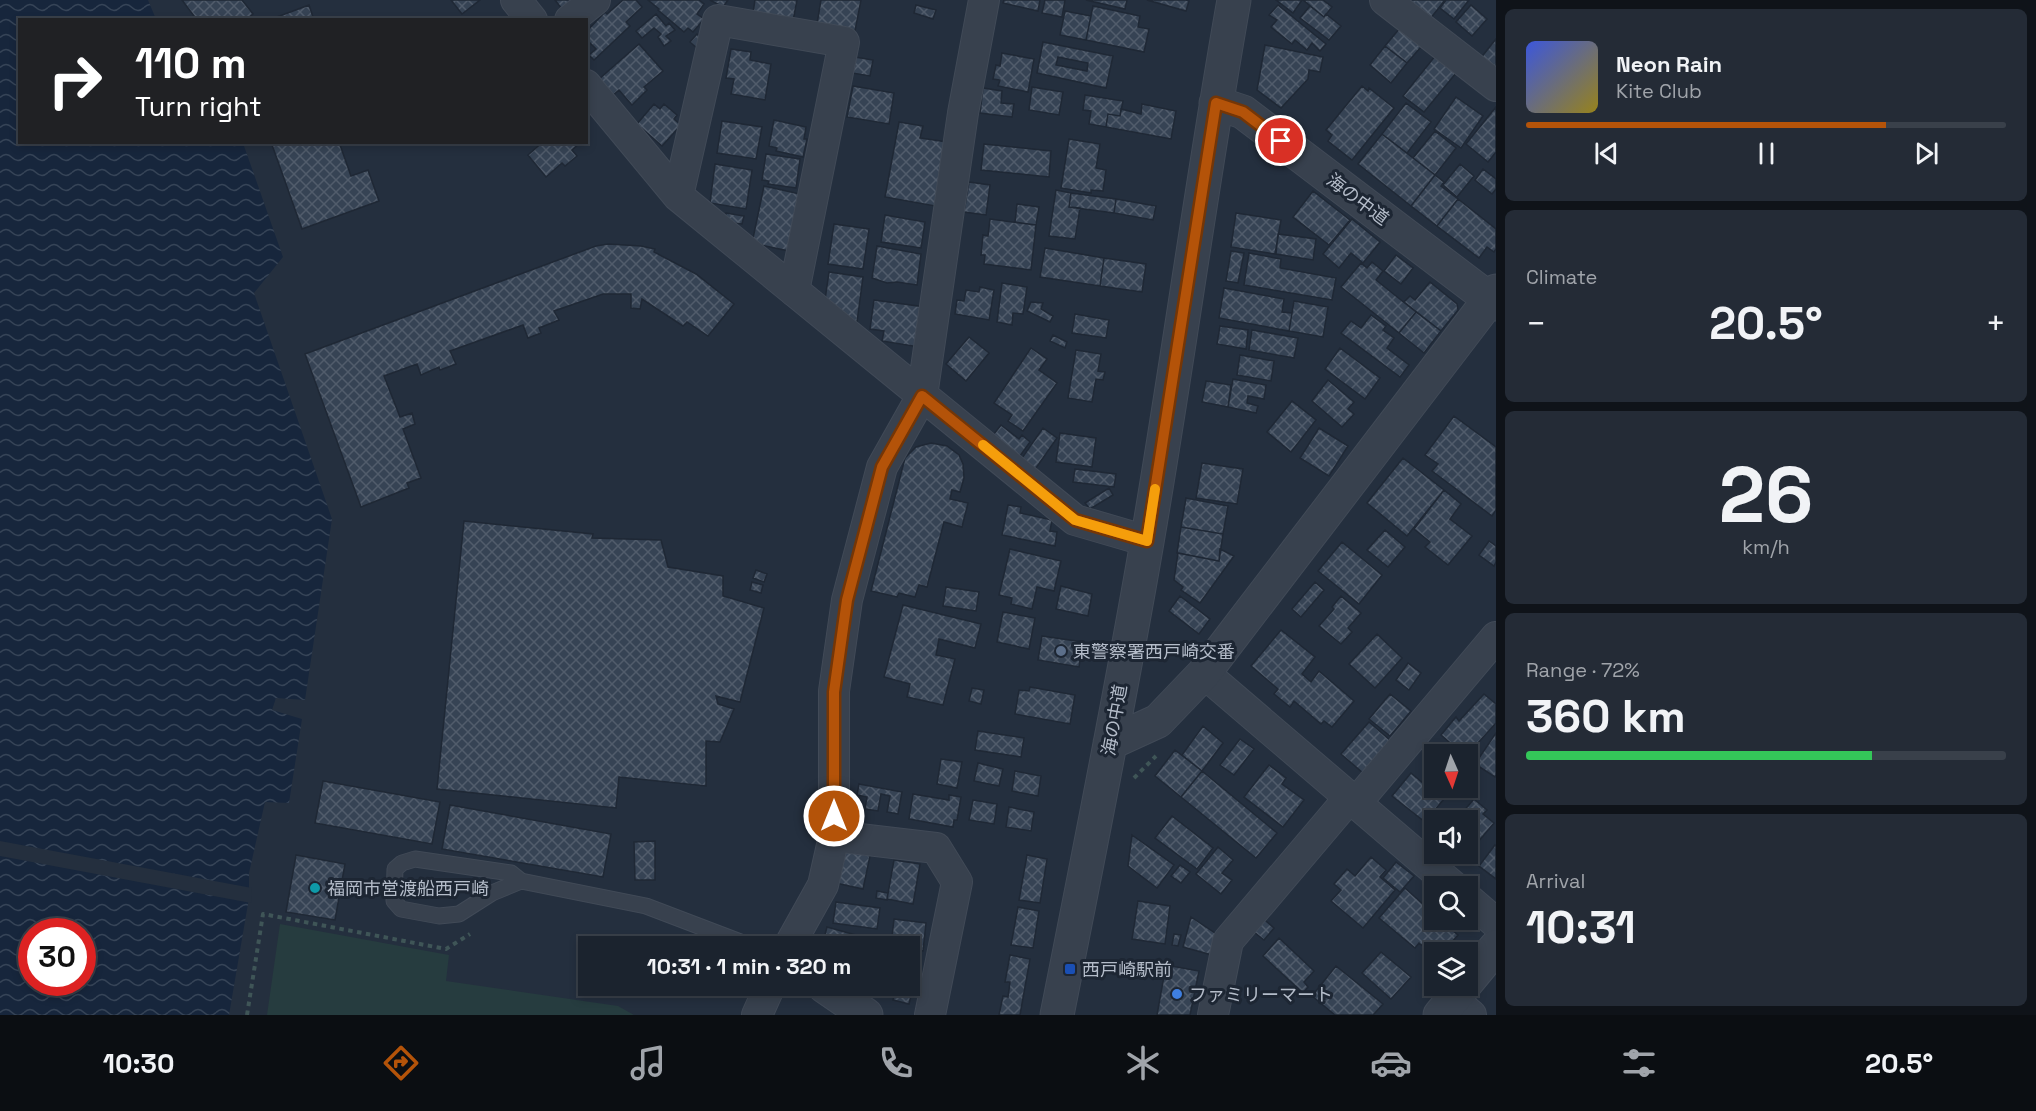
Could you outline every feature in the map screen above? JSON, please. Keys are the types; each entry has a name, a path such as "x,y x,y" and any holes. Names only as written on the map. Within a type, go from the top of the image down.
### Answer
{"street":[{"path":"516,0 530,18"},
{"path":"572,18 595,0"},
{"path":"795,936 823,885 834,836 834,692 847,600 882,467 922,396 963,113 984,0"},
{"name":"海の中道","path":"1057,1015 1147,541 1234,0"},
{"path":"1385,0 1496,86"},
{"path":"678,196 718,20 844,42 794,291"},
{"path":"588,87 678,196 922,396 1075,520 1147,541"},
{"name":"海の中道","path":"1216,103 1243,112 1494,298"},
{"path":"1110,743 1158,721 1204,673 1494,298"},
{"path":"1213,1015 1228,940 1496,637"},
{"path":"1204,673 1441,876"},
{"path":"834,836 936,848 957,882 930,1015"},
{"path":"1478,907 1496,923"},
{"path":"1459,999 1496,947"},
{"path":"757,1015 766,996"},
{"path":"838,996 866,1015"}],"lane":[{"path":"521,881 492,893 459,914 439,916 401,909 394,901 395,869 402,863 415,859 511,873 521,881 646,906 725,936"}],"path":[{"path":"1126,786 1159,752"},
{"path":"247,1015 263,914 446,949 473,931"}],"green space":[{"path":"280,924 449,955 446,981 618,1006 634,1015 267,1015"}],"water":[{"path":"0,0 148,0 156,18 18,18 18,144 243,144 283,257 254,293 332,519 305,700 276,698 272,710 302,719 289,803 265,802 249,873 249,898 229,1015 0,1015"}],"pier":[{"path":"0,841 252,888 251,903 0,856"}],"building":[{"path":"182,0 242,0 253,14 248,18 196,18"},
{"path":"451,0 480,0 462,14"},
{"path":"555,0 574,0 562,9"},
{"path":"623,0 636,0 642,7 626,22 630,26 594,60 589,55 596,49 588,41 588,30 605,12 607,14"},
{"path":"648,0 699,0 704,4 697,14 704,19 693,32 688,28 684,32"},
{"path":"710,0 728,0 723,7"},
{"path":"755,0 797,0 793,21 753,13"},
{"path":"821,0 861,0 855,31 817,24"},
{"path":"1004,0 1040,0 1038,11 1003,3"},
{"path":"1045,0 1065,0 1062,17 1042,13"},
{"path":"1086,0 1127,0 1125,9"},
{"path":"1147,0 1186,0 1189,1 1186,11"},
{"path":"1276,0 1302,0 1293,13"},
{"path":"1303,0 1323,0 1332,7 1324,17"},
{"path":"1405,0 1445,0 1430,19"},
{"path":"1446,0 1469,0 1454,19 1440,8"},
{"path":"309,5 313,18 274,18"},
{"path":"916,5 936,10 933,19 914,13"},
{"path":"1278,5 1326,44 1320,51 1312,43 1307,50 1295,40 1292,44 1271,27 1277,20 1269,15"},
{"path":"1471,5 1487,19 1472,36 1456,22"},
{"path":"1093,6 1140,16 1138,27 1149,29 1144,52 1086,40"},
{"path":"1310,6 1324,17 1326,14 1341,26 1329,40 1300,18"},
{"path":"1065,11 1091,16 1086,40 1060,35"},
{"path":"656,14 666,26 669,23 675,30 666,36 671,41 664,46 658,37 661,34 654,28 642,38 636,31"},
{"path":"1405,22 1427,40 1407,63 1385,46"},
{"path":"697,34 704,41 698,49 690,42"},
{"path":"1496,39 1496,72 1480,59"},
{"path":"1043,42 1113,56 1106,88 1037,73","holes":["1058,57 1088,63 1087,71 1056,65"]},
{"path":"639,44 663,71 644,87 647,90 632,105 619,90 612,96 598,80"},
{"path":"1265,45 1323,57 1320,72 1309,70 1308,79 1281,108 1257,90"},
{"path":"1385,46 1407,63 1391,83 1370,65"},
{"path":"731,49 751,52 750,60 771,64 765,100 731,94 734,79 726,78"},
{"path":"1440,50 1461,67 1424,112 1403,96"},
{"path":"1002,53 1034,59 1028,92 998,86 1000,80 993,79 996,65 1000,66"},
{"path":"855,57 873,60 870,76 852,73"},
{"path":"853,86 894,93 889,124 847,117"},
{"path":"1362,86 1368,91 1369,88 1394,108 1352,160 1328,141 1332,135 1326,130"},
{"path":"1032,87 1063,92 1059,115 1029,110"},
{"path":"983,88 1002,91 1001,103 1014,104 1012,117 980,113"},
{"path":"1085,95 1123,101 1120,116 1108,114 1106,127 1089,124 1091,111 1083,110"},
{"path":"1456,97 1483,116 1461,148 1434,129"},
{"path":"1406,103 1431,122 1407,153 1382,134"},
{"path":"654,104 660,109 664,104 677,115 674,119 681,125 662,146 637,124"},
{"path":"1142,104 1176,111 1171,139 1106,127 1108,114 1120,116 1121,109 1141,114"},
{"path":"1496,107 1496,152 1488,162 1466,144"},
{"path":"774,120 806,127 804,139 807,139 803,157 776,151 777,148 769,146"},
{"path":"722,121 762,127 756,159 717,153"},
{"path":"899,122 923,126 920,138 947,142 935,206 885,197"},
{"path":"1435,131 1456,148 1435,175 1413,158"},
{"path":"1382,134 1435,175 1411,206 1358,164"},
{"path":"1069,139 1100,144 1096,168 1106,170 1103,191 1091,190 1091,193 1061,188"},
{"path":"272,144 340,144 351,176 368,170 379,201 302,229"},
{"path":"541,144 579,144 572,150 577,156 565,166 562,163 546,177 528,155"},
{"path":"984,144 1051,151 1049,177 981,170"},
{"path":"766,154 800,159 796,188 768,184 769,181 762,180"},
{"path":"715,164 752,170 746,209 710,203"},
{"path":"1460,164 1474,176 1457,197 1443,185"},
{"path":"1483,169 1496,179 1496,189 1492,194 1475,180"},
{"path":"1435,175 1444,182 1441,186 1458,199 1437,226 1411,206"},
{"path":"969,182 990,185 986,215 964,212"},
{"path":"764,186 800,194 789,251 752,243"},
{"path":"1056,190 1071,193 1069,207 1080,208 1075,239 1049,236"},
{"path":"1313,191 1350,220 1329,245 1293,217"},
{"path":"1071,193 1116,199 1114,213 1069,207"},
{"path":"1116,199 1156,206 1153,220 1114,213"},
{"path":"1458,199 1496,229 1494,252 1487,247 1479,258 1437,226"},
{"path":"1017,204 1039,207 1036,225 1015,222"},
{"path":"726,213 744,216 742,224 725,222"},
{"path":"1236,213 1281,220 1275,254 1231,247"},
{"path":"885,215 925,222 921,248 881,242"},
{"path":"990,219 1036,225 1031,270 984,264 985,255 981,255 983,235 988,236"},
{"path":"1352,219 1380,242 1363,263 1351,253 1339,268 1323,254"},
{"path":"834,224 869,229 863,269 828,264"},
{"path":"1278,234 1316,239 1313,260 1276,254"},
{"path":"608,244 655,249 654,252 696,274 734,304 708,336 687,322 683,326 642,299 640,309 631,308 631,294 603,294 554,311 559,320 539,328 541,333 528,338 523,325 450,351 456,364 440,370 439,367 421,375 417,364 384,376 400,417 412,413 415,424 403,429 421,478 407,483 409,488 361,507 305,354 596,246"},
{"path":"877,246 921,254 917,285 887,283 872,278"},
{"path":"1045,248 1104,258 1100,286 1040,277"},
{"path":"1231,251 1244,253 1238,283 1226,281"},
{"path":"1249,253 1281,259 1280,268 1336,278 1332,300 1244,285"},
{"path":"1396,255 1413,268 1401,284 1384,271"},
{"path":"1104,258 1146,264 1142,292 1100,286"},
{"path":"1372,262 1383,271 1376,280 1416,312 1399,333 1341,287 1361,263 1367,268"},
{"path":"829,272 863,277 857,322 840,320 824,307"},
{"path":"1430,282 1457,304 1458,310 1441,331 1404,302 1410,296 1415,300"},
{"path":"1002,283 1027,287 1023,314 1013,313 1012,325 997,322"},
{"path":"980,287 994,290 989,320 955,314 957,300 964,301 966,290 979,292"},
{"path":"1224,288 1284,299 1282,312 1292,313 1289,331 1219,318"},
{"path":"874,300 925,307 919,347 882,341 884,331 870,329"},
{"path":"1294,301 1328,307 1323,337 1289,331"},
{"path":"1031,302 1043,303 1041,309 1053,316 1050,322 1027,311"},
{"path":"1416,312 1441,331 1424,353 1399,333"},
{"path":"1075,314 1109,320 1106,338 1072,333"},
{"path":"1371,315 1386,326 1383,330 1394,338 1387,348 1409,365 1400,377 1341,333 1351,321 1361,328"},
{"path":"1220,326 1248,330 1246,349 1217,344"},
{"path":"1252,330 1298,338 1294,358 1249,350"},
{"path":"1053,335 1067,342 1065,348 1050,341"},
{"path":"969,337 989,353 966,381 946,364"},
{"path":"1031,348 1047,359 1039,370 1057,383 1023,431 1008,421 1012,415 994,403"},
{"path":"1340,348 1380,378 1365,399 1325,369"},
{"path":"1076,350 1101,354 1098,371 1105,372 1103,380 1096,379 1092,402 1068,398"},
{"path":"1240,355 1274,361 1271,381 1237,375"},
{"path":"1233,379 1266,385 1264,399 1248,396 1247,403 1258,406 1256,413 1228,407"},
{"path":"1328,380 1354,402 1348,409 1354,414 1342,427 1312,401"},
{"path":"1206,381 1231,385 1228,407 1202,402"},
{"path":"1292,401 1316,420 1291,452 1267,432"},
{"path":"1454,416 1496,447 1496,510 1492,516 1432,471 1438,464 1425,455"},
{"path":"1001,425 1019,439 1022,435 1030,442 1017,460 990,439"},
{"path":"1043,428 1057,438 1029,478 1015,468"},
{"path":"1319,428 1348,446 1329,476 1300,458"},
{"path":"1060,433 1096,438 1092,467 1056,462"},
{"path":"931,443 947,446 959,455 963,464 964,478 960,492 952,490 950,499 968,503 962,527 944,522 927,587 919,585 915,597 899,593 897,597 871,591 905,458 916,447"},
{"path":"1403,458 1444,490 1407,536 1367,503"},
{"path":"1202,463 1243,469 1237,504 1196,498"},
{"path":"1075,469 1116,474 1114,487 1073,482"},
{"path":"1109,488 1113,495 1090,509 1085,503"},
{"path":"1444,490 1461,504 1450,519 1472,536 1448,565 1425,547 1430,542 1414,529"},
{"path":"1186,498 1228,506 1223,534 1181,527"},
{"path":"1008,505 1021,507 1020,513 1052,520 1050,531 1057,532 1055,546 1002,535"},
{"path":"464,521 593,534 592,538 661,540 668,567 723,576 723,596 764,608 740,702 716,696 718,704 734,709 720,742 706,741 706,786 619,777 616,808 437,789"},
{"path":"1181,527 1223,534 1219,561 1177,553"},
{"path":"1385,530 1405,547 1388,567 1367,550"},
{"path":"1489,541 1496,546 1494,566 1479,555"},
{"path":"1342,542 1382,575 1359,604 1318,571"},
{"path":"1010,549 1061,561 1054,591 1037,587 1032,609 1011,604 1012,598 999,595"},
{"path":"1220,549 1234,556 1200,603 1181,590 1183,587 1174,580 1178,553 1219,561"},
{"path":"756,570 767,574 764,582 753,578"},
{"path":"752,582 763,585 761,593 750,590"},
{"path":"1315,582 1324,590 1301,617 1292,609"},
{"path":"1061,586 1092,594 1088,616 1056,609"},
{"path":"946,587 979,592 976,611 943,606"},
{"path":"1180,596 1210,619 1199,634 1169,611"},
{"path":"1341,596 1361,613 1348,628 1352,632 1341,644 1319,626 1334,609 1332,607"},
{"path":"903,605 981,624 975,648 939,639 936,655 955,659 943,705 907,697 910,684 884,677"},
{"path":"1003,612 1035,618 1029,649 997,642"},
{"path":"1281,630 1315,657 1302,674 1311,682 1319,671 1354,701 1332,727 1324,721 1321,724 1294,701 1290,707 1274,694 1278,689 1251,666"},
{"path":"1377,634 1402,658 1375,688 1349,664"},
{"path":"1042,636 1083,642 1079,667 1038,660"},
{"path":"1408,663 1421,673 1409,690 1396,680"},
{"path":"1030,687 1075,695 1070,724 1015,714 1019,690 1029,691"},
{"path":"972,688 984,690 981,704 969,701"},
{"path":"1390,694 1411,711 1390,736 1369,719"},
{"path":"1484,694 1496,704 1496,723 1477,744 1451,744 1441,735 1456,717 1459,721"},
{"path":"1369,722 1391,741 1363,773 1341,754"},
{"path":"1203,726 1223,743 1202,771 1182,755"},
{"path":"978,731 1024,738 1021,757 975,750"},
{"path":"1496,733 1495,777 1478,766 1478,760"},
{"path":"1240,739 1254,749 1234,775 1220,765"},
{"path":"1175,750 1202,771 1181,797 1155,776"},
{"path":"941,759 962,762 957,788 937,784"},
{"path":"978,763 1003,769 999,786 974,781"},
{"path":"1269,765 1286,778 1282,784 1304,800 1283,827 1244,797"},
{"path":"1015,771 1041,776 1038,796 1012,791"},
{"path":"1202,771 1277,833 1256,858 1181,797"},
{"path":"1411,773 1424,784 1424,798 1443,800 1435,810 1424,810 1424,821 1392,796"},
{"path":"323,781 440,802 432,844 315,823"},
{"path":"859,784 902,792 898,814 887,812 890,796 881,794 878,811 865,809 867,797 857,795"},
{"path":"913,794 949,800 949,795 961,797 957,820 954,820 953,827 909,819"},
{"path":"1474,799 1487,810 1483,814 1494,823 1478,842 1478,810 1465,810"},
{"path":"973,800 997,804 994,824 969,820"},
{"path":"450,805 611,834 603,877 442,849"},
{"path":"1009,807 1034,812 1031,831 1006,827"},
{"path":"1172,816 1213,848 1197,869 1155,838"},
{"path":"1132,835 1174,865 1157,888 1128,866"},
{"path":"655,841 655,880 635,880 634,842"},
{"path":"1496,846 1496,879 1479,866"},
{"path":"1218,847 1233,860 1222,873 1232,880 1221,894 1196,874"},
{"path":"846,850 870,856 863,889 831,882 835,867 842,868"},
{"name":"福岡市営渡船西戸崎","path":"296,855 345,864 335,920 286,912"},
{"path":"1027,855 1047,859 1040,903 1019,900"},
{"path":"1371,857 1386,870 1380,877 1395,890 1363,928 1331,901 1341,890 1334,884 1347,869 1355,876"},
{"path":"894,860 920,864 913,904 887,899"},
{"path":"1396,862 1414,876 1400,892 1383,878"},
{"path":"1180,865 1190,872 1181,883 1171,876"},
{"path":"1405,888 1424,905 1424,930 1452,930 1458,935 1452,942 1424,942 1424,947 1419,943 1415,948 1379,918"},
{"path":"877,891 888,893 887,900 876,898"},
{"path":"1138,901 1170,906 1165,944 1132,939"},
{"path":"836,902 880,908 877,929 833,923"},
{"path":"1018,907 1039,911 1033,948 1011,945"},
{"path":"1259,915 1274,928 1264,940 1249,928"},
{"path":"1191,917 1218,935 1212,955 1183,947"},
{"path":"894,919 926,923 923,951 920,951 920,936 892,936"},
{"path":"827,927 859,936 825,936"},
{"path":"1174,934 1181,935 1178,946 1172,945"},
{"path":"1279,938 1314,971 1304,982 1308,987 1303,993 1263,956"},
{"path":"1381,952 1411,977 1391,999 1362,973"},
{"path":"1010,955 1030,959 1020,1015 999,1015 1003,996 1008,997 1010,982 1005,982"},
{"path":"1166,965 1199,971 1190,1015 1157,1015"},
{"path":"1336,966 1383,1004 1373,1015 1335,1015 1312,996"},
{"path":"894,996 911,996 909,1004 893,1000"}],"slow traffic":[{"path":"983,445 1075,520 1147,541 1155,489"}],"place":[{"name":"東警察署西戸崎交番","path":"1061,651"},
{"name":"福岡市営渡船西戸崎","path":"315,888"},
{"name":"西戸崎駅前","path":"1070,969"},
{"name":"ファミリーマート","path":"1177,994"}],"route":[{"path":"834,816 834,692 847,600 882,467 922,396 1075,520 1147,541 1216,103 1243,112 1281,141"}]}
